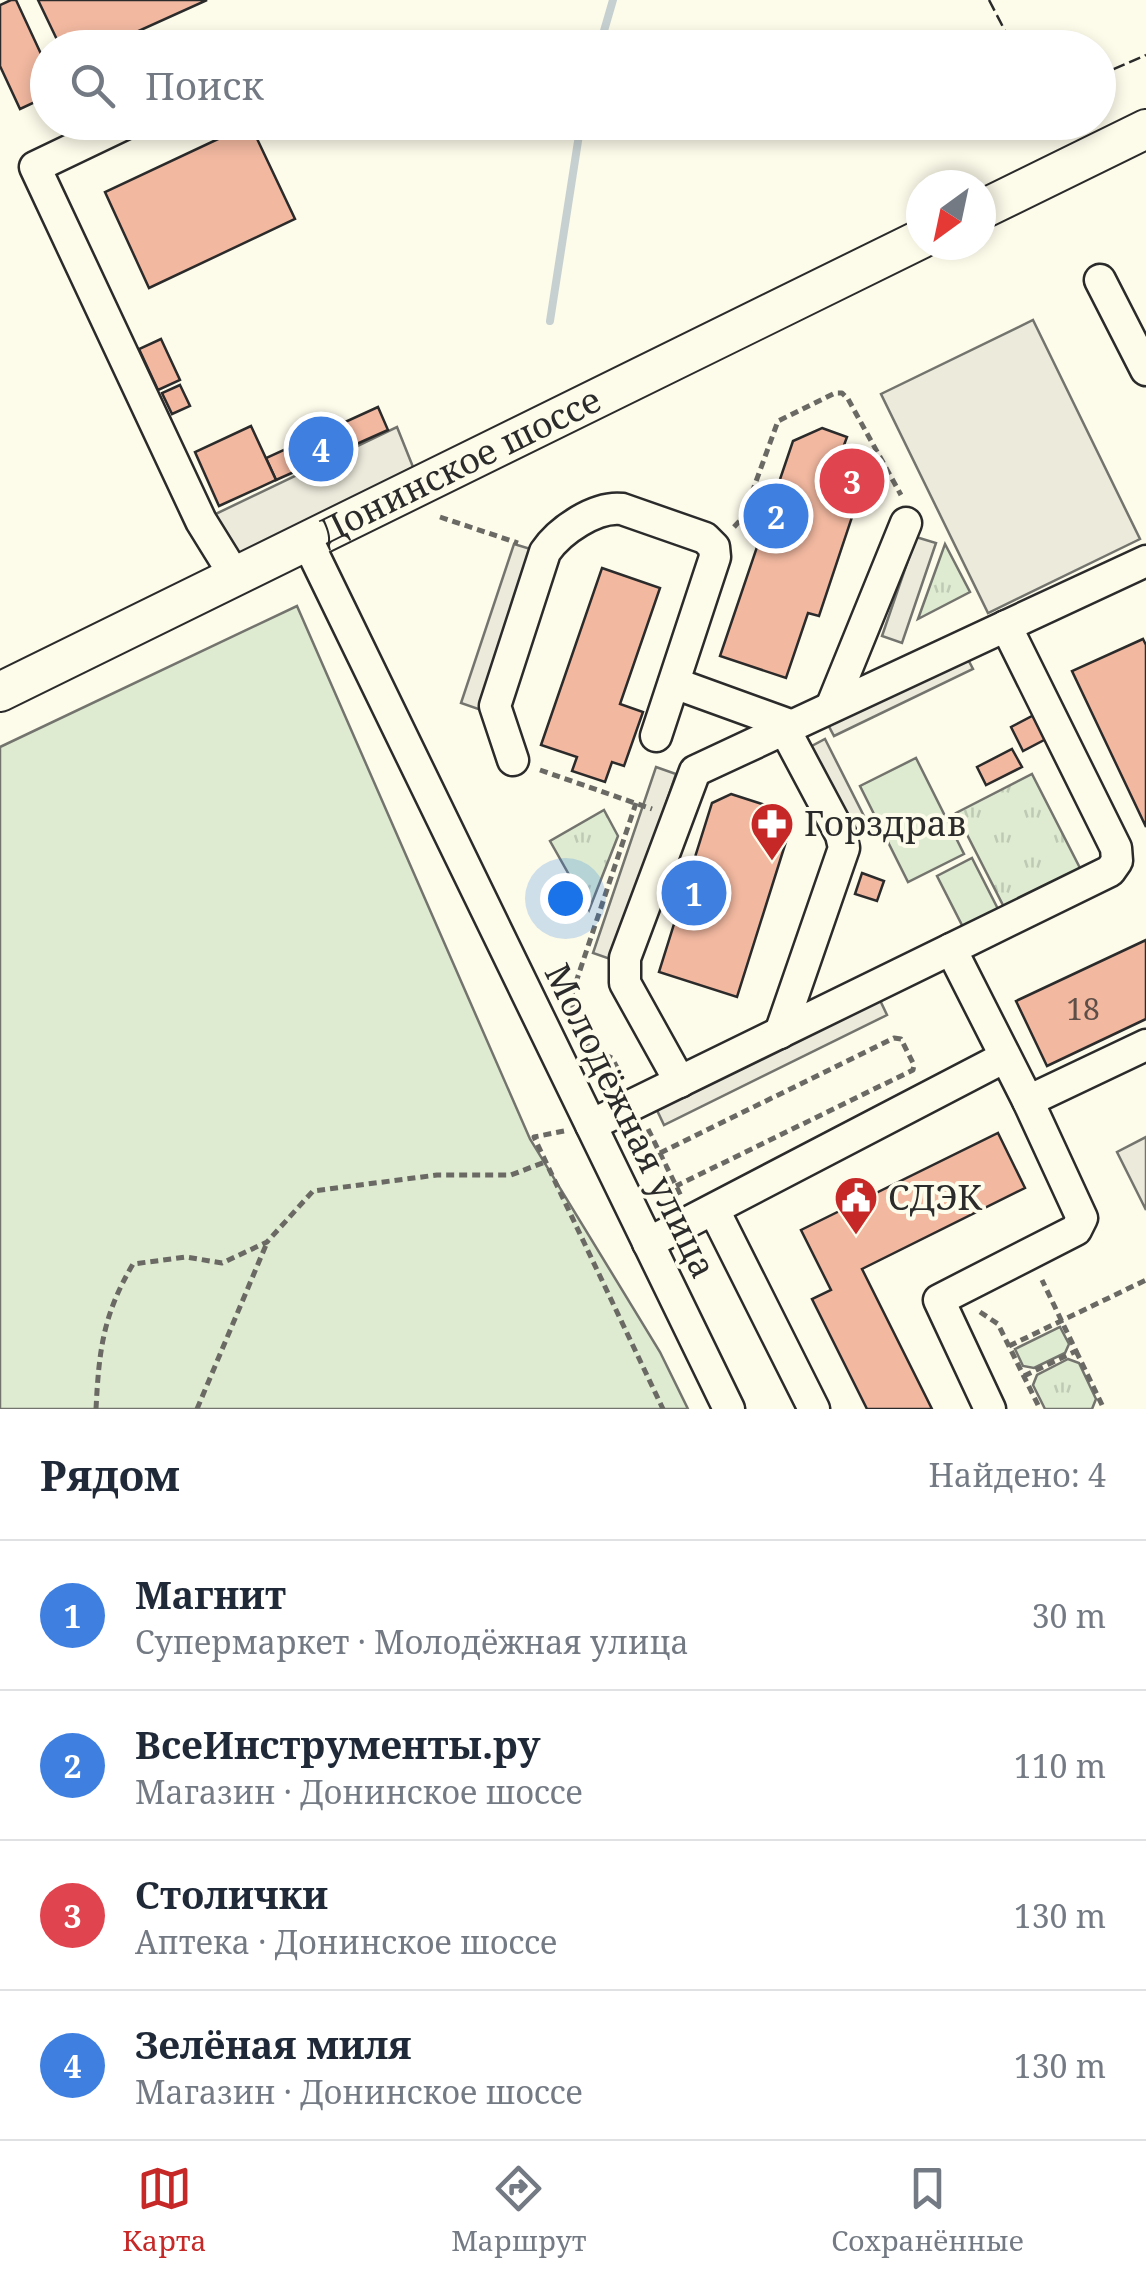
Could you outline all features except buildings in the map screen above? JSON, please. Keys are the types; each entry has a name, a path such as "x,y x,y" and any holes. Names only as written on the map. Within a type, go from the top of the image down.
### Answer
{"main road":[{"path":"996,203 1146,129"},
{"name":"Донинское шоссе","path":"0,692 906,246"}],"street":[{"path":"91,140 35,167 201,522 235,576"},
{"path":"1100,280 1146,370"},
{"path":"514,760 495,706 545,552 559,536 610,508 705,538 714,547 716,558 656,736"},
{"path":"832,706 906,523"},
{"name":"Молодёжная улица","path":"307,541 729,1409"},
{"path":"680,1082 622,971 695,771 1146,561"},
{"path":"591,1125 1110,871 1116,861 1116,848 1006,626"},
{"path":"674,683 787,726 841,836 844,848 780,1032"},
{"path":"950,949 1028,1101 1082,1218 1076,1230 940,1298 939,1304 990,1409"},
{"path":"1028,1101 1146,1045"},
{"path":"648,1243 1005,1056"},
{"path":"714,1210 814,1409"}],"path":[{"path":"714,547 742,518 778,421 835,393 848,399 906,503 906,523"},
{"path":"440,517 545,552"},
{"path":"514,760 676,816"},
{"path":"660,1154 894,1038 901,1039 914,1065 912,1070 676,1186"},
{"path":"591,1125 534,1137 663,1409"},
{"path":"197,1409 267,1242 313,1191 438,1176 511,1175 545,1162"},
{"path":"96,1409 98,1352 113,1298 134,1264 186,1257 222,1263 267,1242"},
{"path":"1030,1253 1104,1409"},
{"path":"1009,1346 1146,1280"},
{"path":"950,1293 998,1324 1040,1409"},
{"path":"1024,1376 1076,1351"}],"green space":[{"path":"945,544 970,592 918,619"},
{"path":"297,606 530,1139 660,1352 688,1409 0,1409 0,747"},
{"path":"916,758 964,854 908,882 860,786"},
{"path":"1032,774 1081,870 1005,909 956,813"},
{"path":"604,810 618,836 589,910 550,841"},
{"path":"972,858 999,911 964,929 937,876"},
{"path":"1060,1327 1069,1344 1065,1353 1034,1368 1023,1366 1015,1349"},
{"path":"1068,1359 1079,1363 1096,1399 1092,1409 1045,1409 1033,1385 1037,1375"}],"shaded area":[{"path":"1033,320 1140,539 988,613 881,394"},
{"path":"397,427 413,467 217,569 201,521"},
{"path":"916,537 936,543 902,643 882,636"},
{"path":"514,544 534,550 481,710 461,703"},
{"path":"963,650 973,669 834,736 824,717"},
{"path":"825,739 871,830 854,839 808,748"},
{"path":"656,767 676,774 613,960 593,953"},
{"path":"878,996 887,1015 664,1125 655,1106"},
{"path":"1146,1137 1146,1210 1117,1152"}],"waterway":[{"path":"604,30 613,0"},
{"path":"550,321 578,140"}],"fence":[{"path":"989,0 1005,30"},
{"path":"1116,68 1146,55"}],"place":[{"name":"Зелёная миля","path":"321,449"},
{"name":"Столички","path":"852,481"},
{"name":"ВсеИнструменты.ру","path":"776,516"},
{"name":"Горздрав","path":"772,862"},
{"name":"Магнит","path":"694,893"},
{"name":"СДЭК","path":"856,1236"}]}
